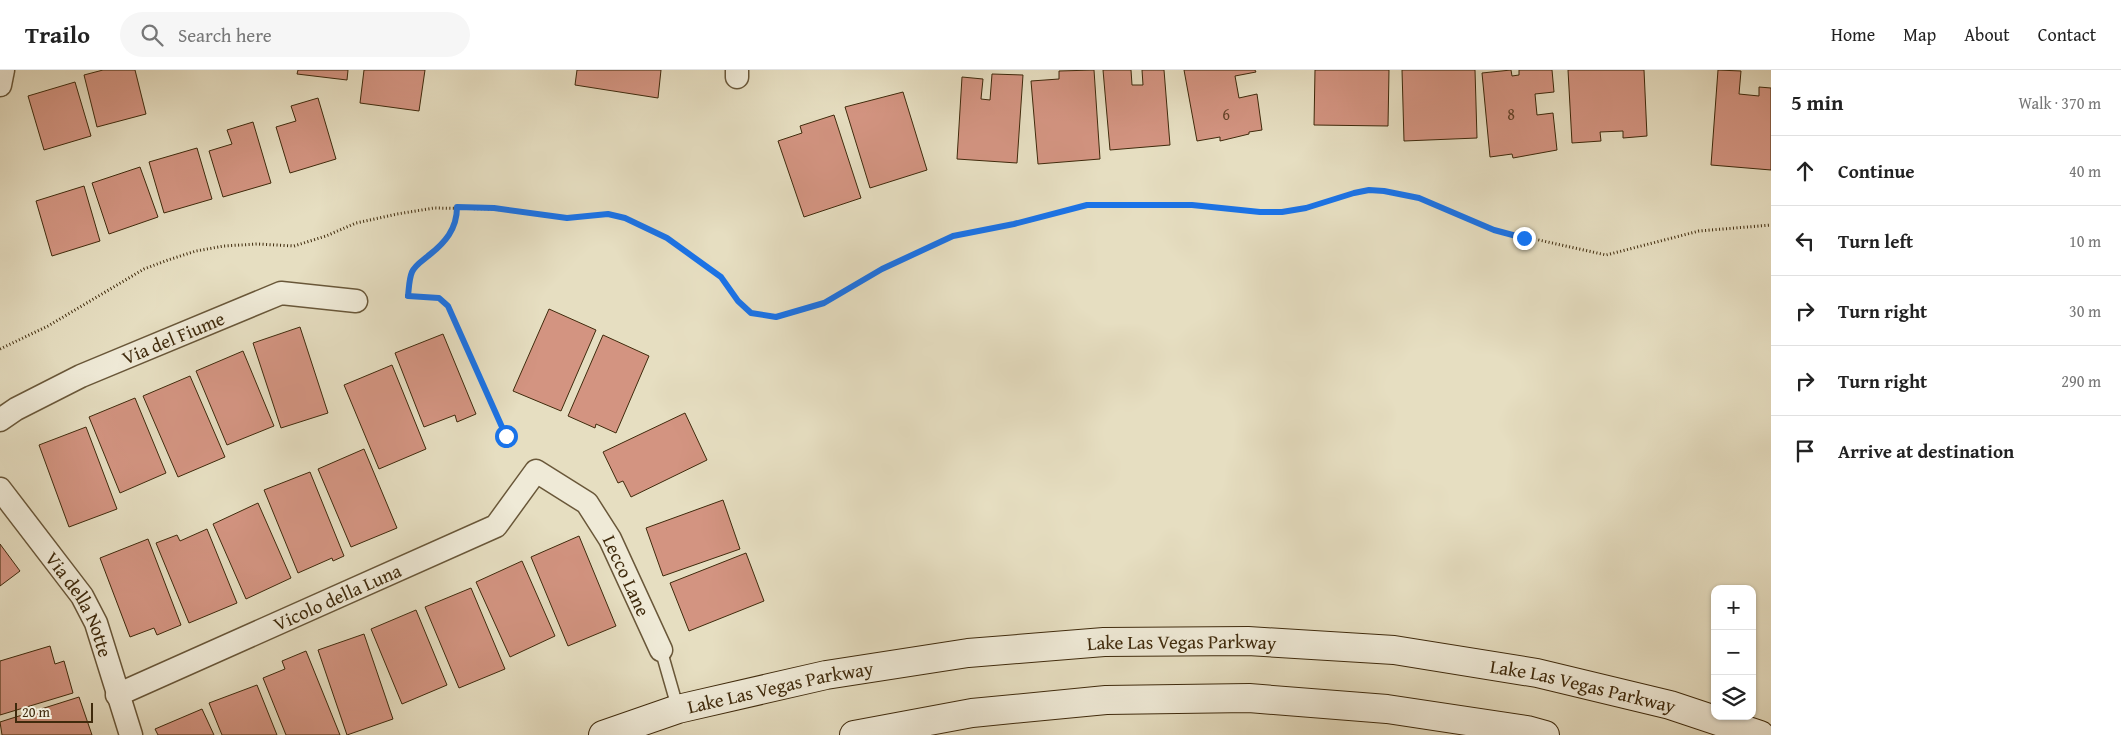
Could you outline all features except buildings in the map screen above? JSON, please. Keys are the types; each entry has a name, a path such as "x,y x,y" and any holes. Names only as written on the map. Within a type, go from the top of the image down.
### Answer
{"main road":[{"name":"Lake Las Vegas Parkway","path":"603,735 678,709 826,675 968,653 1104,642 1248,641 1394,650 1537,673 1670,705 1760,735"},
{"path":"854,735 972,713 1096,701 1249,698 1387,709 1527,730 1545,735"}],"street":[{"path":"0,85 3,70"},
{"name":"Via del Fiume","path":"0,420 16,409 81,376 281,293 356,301"},
{"name":"Lecco Lane","path":"536,471 587,503 610,539 661,650"},
{"name":"Vicolo della Luna","path":"117,695 496,526 536,471"},
{"name":"Via della Notte","path":"0,490 82,596 96,623 131,735"}],"lane":[{"name":"Lecco Lane","path":"661,650 678,709"}],"path":[{"path":"0,349 54,323 144,269 196,251 257,244 294,246 372,220 434,208 494,208 567,218 608,214 625,218 667,238 710,268 727,283 738,301 751,313 776,317 829,300 882,269 953,236 1014,224 1087,205 1192,205 1260,212 1282,212 1306,208 1354,193 1369,190 1384,191 1419,198 1494,230 1606,255 1698,231 1771,225"},
{"path":"457,207 456,218 448,236 412,272 407,296 439,298 448,306 506,436"}],"route":[{"path":"506,436 444,300 436,297 408,296 412,272 421,261 445,241 452,230 457,207 494,208 567,218 608,214 625,218 667,238 721,277 738,301 751,313 776,317 824,303 882,269 953,236 1014,224 1087,205 1192,205 1260,212 1282,212 1306,208 1354,193 1369,190 1384,191 1419,198 1470,221 1524,238"}]}
